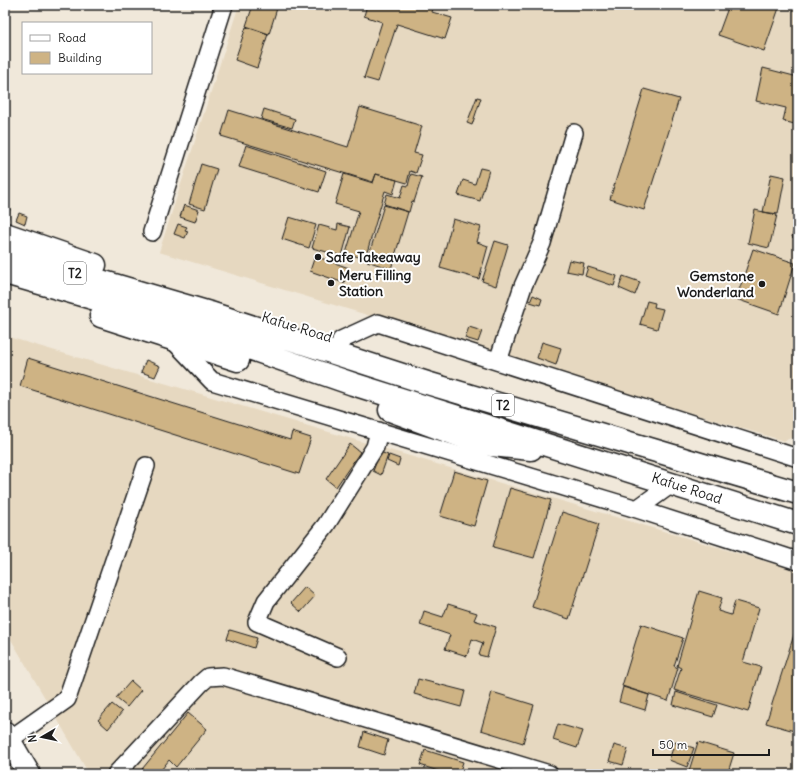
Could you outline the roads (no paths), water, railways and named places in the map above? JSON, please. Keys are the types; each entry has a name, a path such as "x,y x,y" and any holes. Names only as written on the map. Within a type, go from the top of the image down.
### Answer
{"main road":[{"name":"Kafue Road","path":"5,234 120,274 341,340 509,393 584,430"},
{"name":"Kafue Road","path":"5,253 210,313 419,380 798,493"},
{"name":"Kafue Road","path":"5,273 165,319 353,384 673,483 798,524"},
{"name":"Kafue Road","path":"5,287 365,400 482,444 576,453"},
{"path":"7,736 29,774"}],"street":[{"path":"152,232 224,5"},
{"path":"498,361 523,286 542,243 574,133"},
{"path":"341,340 378,323 798,458"},
{"path":"173,339 212,381 637,509 798,561"},
{"path":"338,657 257,622 266,601 326,525 375,447 379,431"},
{"path":"7,736 67,699 146,466"},
{"path":"637,509 673,483"},
{"path":"116,774 208,677 223,676 549,774"}],"place":[{"name":"Safe Takeaway","path":"318,257"},
{"name":"Meru Filling Station","path":"331,283"},
{"name":"Gemstone Wonderland","path":"762,284"}]}
